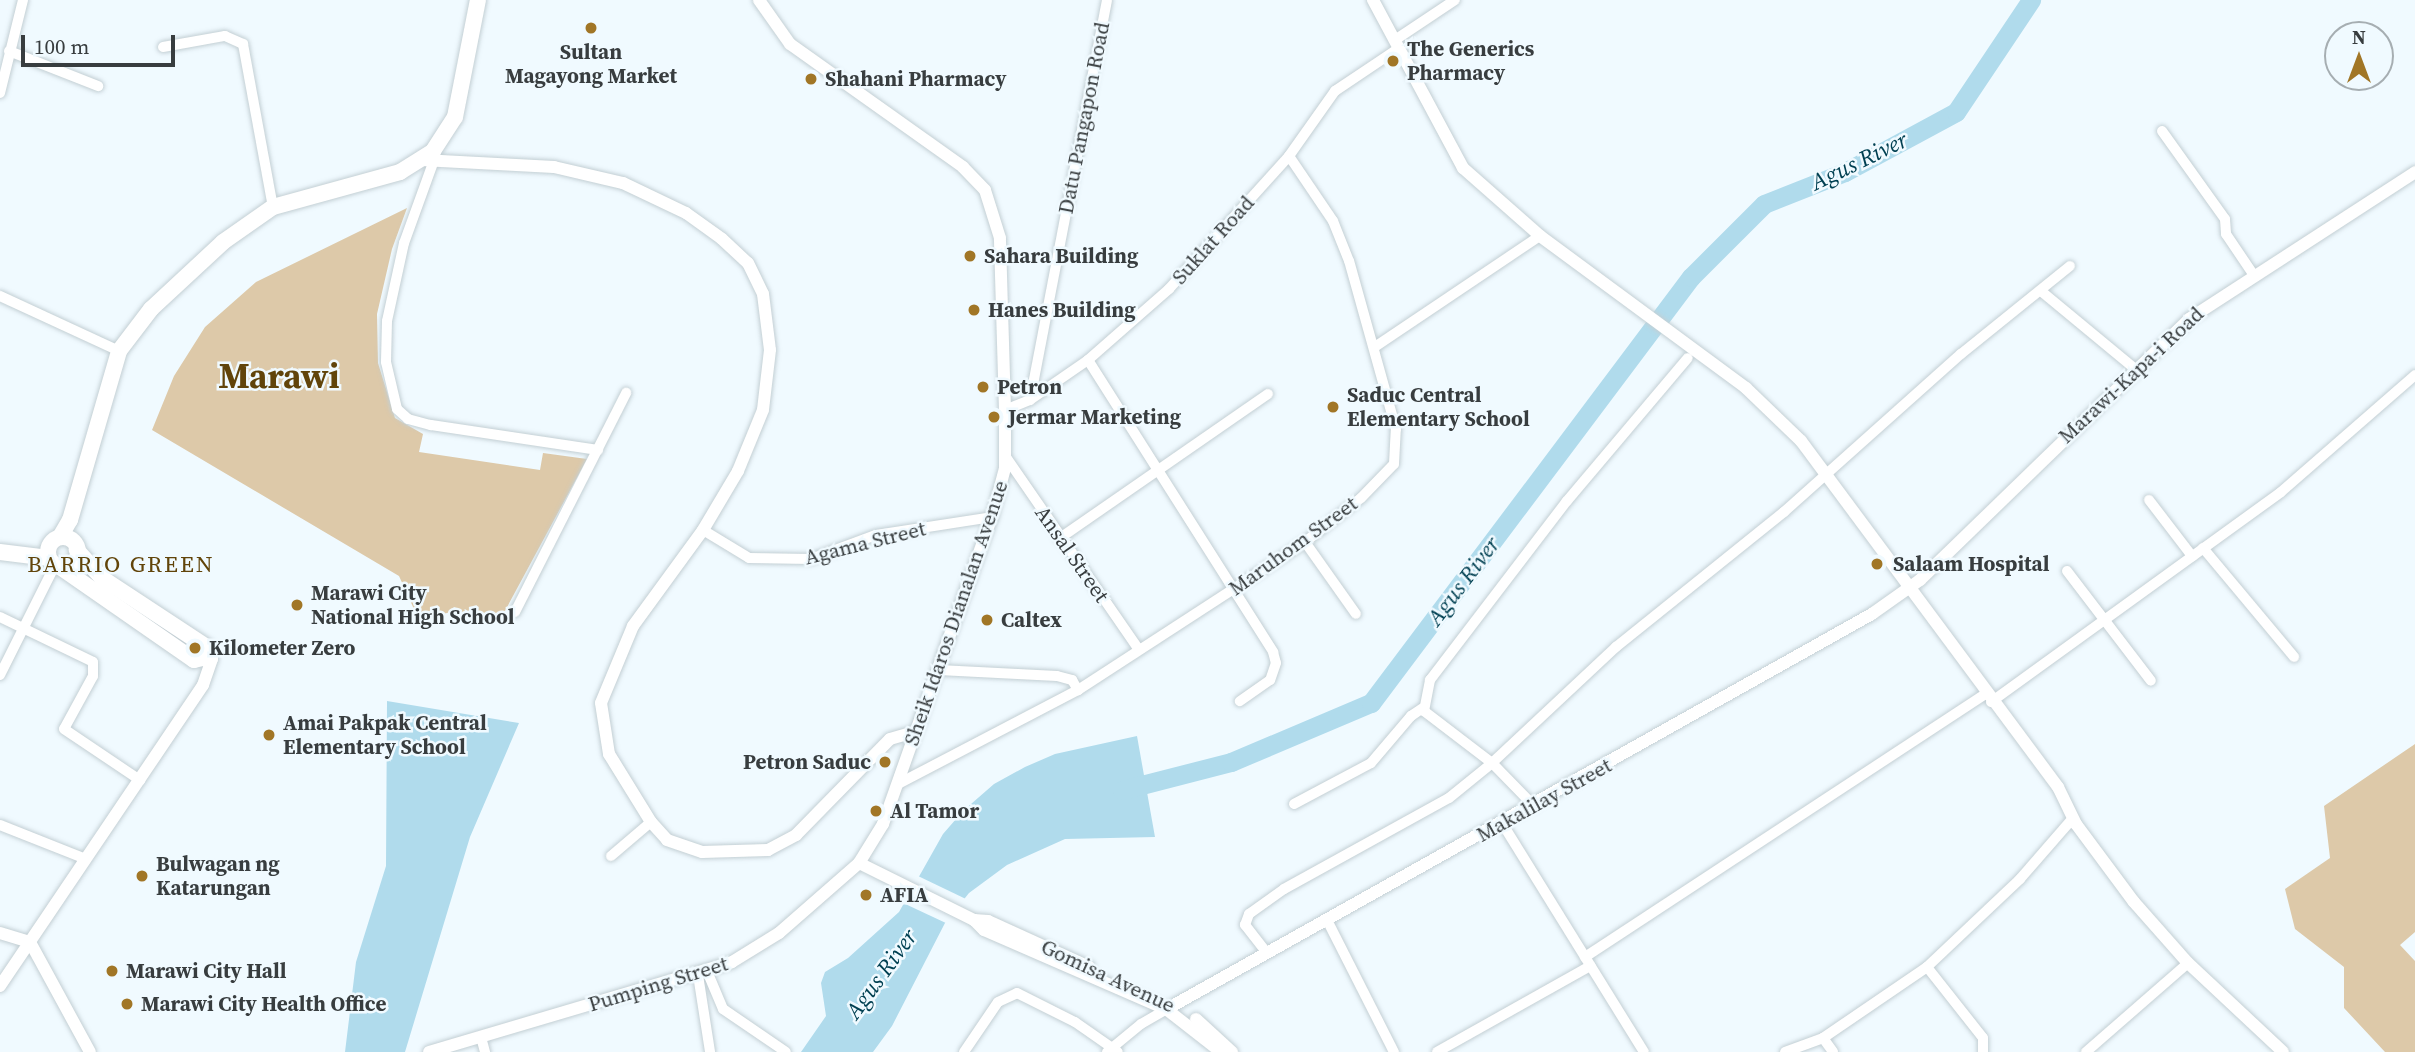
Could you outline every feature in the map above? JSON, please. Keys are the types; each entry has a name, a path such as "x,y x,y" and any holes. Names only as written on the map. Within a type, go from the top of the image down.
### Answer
{"highway":[{"path":"55,554 70,520 119,351 151,309 223,242 273,207 400,172 427,161 455,117 478,0"},
{"path":"55,554 194,660 203,658 208,648 102,578 77,547 70,520"},
{"path":"55,554 73,562 77,547"},
{"path":"0,552 22,555 55,554 77,547"}],"main road":[{"name":"Sheik Idaros Dianalan Avenue","path":"759,0 790,44 963,167 985,190 1000,237 1006,457 992,517 939,670 877,839 859,863"},
{"path":"1373,0 1463,167 1540,236 1616,293 1687,353 1767,406 1801,441 1988,698 2064,796 2073,818 2134,902 2188,963 2283,1052"},
{"path":"427,161 554,167 622,183 686,213 748,263 763,294 770,349 765,399 738,471 703,530 633,626 601,703 609,754 651,822 667,840 702,852 768,850 803,829 890,738 915,732"},
{"name":"Marawi-Kapa-i Road","path":"1909,589 2134,368 2189,319 2253,274 2415,172"},
{"name":"Makalilay Street","path":"1170,1007 1534,806 1909,589"},
{"path":"0,986 203,685 212,659 208,648"},
{"path":"194,660 203,685"},
{"name":"Gomisa Avenue","path":"859,863 970,917 988,921 1170,1007 1232,1052"},
{"name":"Pumping Street","path":"433,1051 703,973 766,943 859,863"},
{"path":"0,933 30,942 90,1052"},
{"name":"Gomisa Avenue","path":"1170,1007 1221,1052"}],"street":[{"path":"0,93 2,68 23,0"},
{"name":"Datu Pangapon Road","path":"1030,400 1107,0"},
{"name":"Suklat Road","path":"1005,410 1030,400 1088,360 1169,289 1289,156 1335,91 1455,0"},
{"path":"163,47 225,36 243,44 273,207"},
{"path":"9,51 98,86"},
{"path":"2162,131 2225,219 2226,234 2253,274"},
{"name":"Maruhom Street","path":"898,783 1078,690 1233,590 1305,542 1361,498 1397,456 1396,429 1376,346 1333,221 1289,156"},
{"path":"427,161 404,243 387,321 386,362 397,409 408,419 431,425 598,450"},
{"path":"1376,346 1540,236"},
{"path":"1267,953 1245,925 1246,916 1449,798 1492,764 1616,647 1824,475 1971,345 2070,266"},
{"path":"2041,291 2134,368"},
{"path":"0,296 119,351"},
{"path":"1294,804 1371,763 1423,708 1430,680 1465,629 1687,353"},
{"path":"1088,360 1155,472 1233,590 1276,663 1270,680 1240,701"},
{"path":"1437,1052 1588,961 2107,620 2335,449 2415,375"},
{"path":"515,612 626,393"},
{"path":"1060,538 1268,394"},
{"name":"Ansal Street","path":"1006,457 1139,650"},
{"path":"2149,500 2192,556"},
{"name":"Agama Street","path":"703,530 749,558 811,559 876,535 992,517"},
{"path":"1305,542 1356,614"},
{"path":"2203,548 2294,657"},
{"path":"0,676 25,630 55,554"},
{"path":"2067,570 2151,681"},
{"path":"0,617 93,662 93,676 64,729 140,780"},
{"path":"939,670 1057,676 1072,680 1078,690"},
{"path":"1423,708 1492,764 1534,806"},
{"path":"1785,1052 1823,1038 1927,967 2020,879 2073,818"},
{"path":"611,856 651,822"},
{"path":"1502,823 1644,1052"},
{"path":"0,825 86,859"},
{"path":"1327,920 1394,1052"},
{"path":"2086,1052 2188,963"},
{"path":"1927,967 1983,1038 1983,1052"},
{"path":"703,973 723,1009 771,1038 786,1052"},
{"path":"703,973 710,1052"},
{"path":"964,1052 998,1002 1017,993 1040,1001 1113,1050 1170,1007"},
{"path":"481,1037 485,1052"},
{"path":"1823,1038 1833,1052"}],"shaded area":[{"path":"407,208 392,249 377,314 378,363 395,418 423,434 419,452 540,470 543,453 587,459 499,622 459,611 418,618 399,576 152,430 174,376 205,327 256,282"},
{"path":"2415,744 2415,932 2400,945 2415,961 2415,1052 2385,1052 2344,1008 2344,967 2295,929 2285,889 2330,858 2324,806"}],"water":[{"path":"387,701 519,723 470,837 405,1052 345,1052 356,962 386,866"},
{"path":"1137,736 1155,837 1065,839 1007,865 969,893 945,923 892,1026 873,1052 801,1052 826,1016 821,983 825,972 848,958 899,912 943,834 963,811 994,784 1055,754"}],"pier":[{"path":"918,876 968,900 948,924 901,902"}],"waterway":[{"name":"Agus River","path":"1122,790 1231,762 1371,703 1691,277 1764,204 1845,172 1956,112 2031,0"}],"place":[{"name":"Sultan Magayong Market","path":"591,28"},
{"name":"The Generics Pharmacy","path":"1393,61"},
{"name":"Shahani Pharmacy","path":"811,79"},
{"name":"Sahara Building","path":"970,256"},
{"name":"Hanes Building","path":"974,310"},
{"name":"Petron","path":"983,387"},
{"name":"Saduc Central Elementary School","path":"1333,407"},
{"name":"Jermar Marketing","path":"994,417"},
{"name":"Salaam Hospital","path":"1877,564"},
{"name":"Marawi City National High School","path":"297,605"},
{"name":"Caltex","path":"987,620"},
{"name":"Kilometer Zero","path":"195,648"},
{"name":"Amai Pakpak Central Elementary School","path":"269,735"},
{"name":"Petron Saduc","path":"885,762"},
{"name":"Al Tamor","path":"876,811"},
{"name":"Bulwagan ng Katarungan","path":"142,876"},
{"name":"AFIA","path":"866,895"},
{"name":"Marawi City Hall","path":"112,971"},
{"name":"Marawi City Health Office","path":"127,1004"}],"district":[{"name":"Marawi","path":"279,376"},
{"name":"BARRIO GREEN","path":"121,564"}]}
